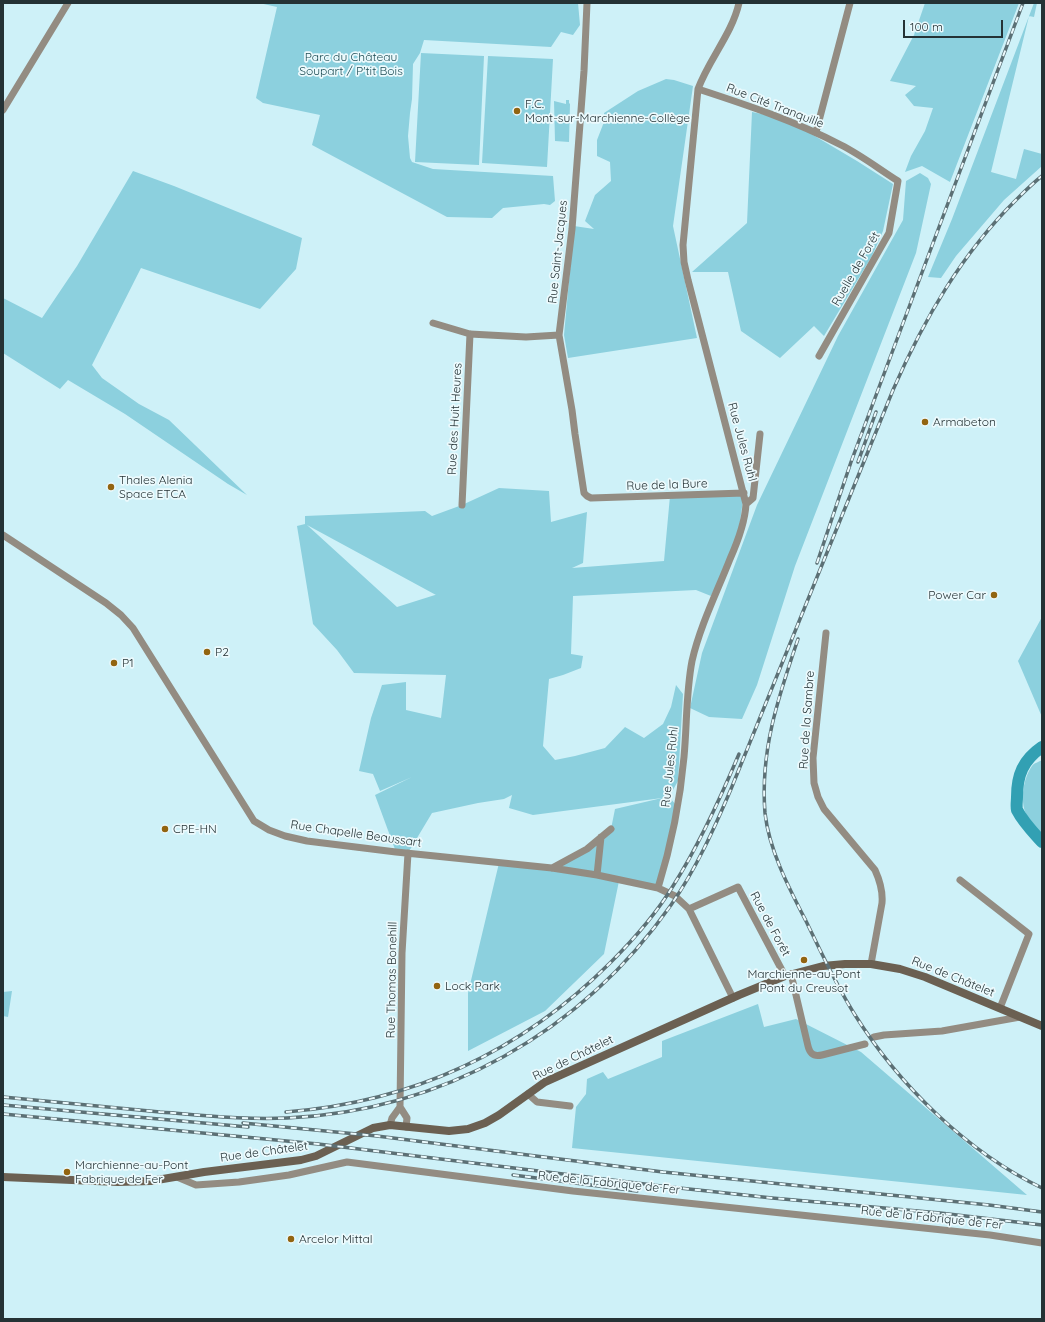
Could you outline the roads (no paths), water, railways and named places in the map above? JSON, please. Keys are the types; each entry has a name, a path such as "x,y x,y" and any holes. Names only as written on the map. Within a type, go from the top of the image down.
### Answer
{"main road":[{"name":"Rue de Châtelet","path":"3,1176 118,1182 151,1182 301,1160 316,1156 373,1128 390,1126 449,1131 468,1129 485,1123 499,1115 545,1082 788,975 823,966 871,964 900,969 925,977 1042,1026"}],"street":[{"path":"3,110 68,3"},
{"name":"Rue Saint-Jacques","path":"587,3 584,71 572,229 559,336 572,410 574,434 584,493 586,496 591,498"},
{"name":"Rue Jules Ruhl","path":"658,888 678,810 692,661 701,632 738,540 746,515 744,493 684,262 683,244 698,89 729,31 739,3"},
{"path":"816,132 850,3"},
{"name":"Rue Cité Tranquille","path":"698,89 760,109 816,132 842,146"},
{"name":"Ruelle de Forêt","path":"819,356 889,233 898,181 842,146"},
{"path":"433,323 470,334 526,337 559,336"},
{"name":"Rue des Huit Heures","path":"462,506 470,334"},
{"path":"746,504 753,498 760,434"},
{"name":"Rue de la Bure","path":"591,498 744,493"},
{"name":"Rue Chapelle Beaussart","path":"3,535 106,603 121,615 133,628 254,821 269,830 306,841 552,868 597,875 658,888 675,896 689,909 733,998"},
{"name":"Rue de la Sambre","path":"826,633 813,758 814,783 818,797 824,809 877,874 882,890 882,906 871,964"},
{"path":"552,868 587,849 611,828"},
{"path":"597,875 601,837"},
{"name":"Rue Thomas Bonehill","path":"390,1126 392,1118 400,1107 402,953 408,853"},
{"path":"960,880 1029,934 1000,1008"},
{"name":"Rue de Forêt","path":"689,909 738,887 788,975"},
{"path":"788,975 809,1051 812,1055 822,1056 865,1044"},
{"path":"874,1037 942,1031 1020,1017"},
{"path":"528,1094 537,1102 570,1106"},
{"name":"Rue Thomas Bonehill","path":"400,1107 407,1118 406,1127"},
{"name":"Rue de la Fabrique de Fer","path":"177,1177 196,1185 239,1182 289,1175 347,1162 573,1191 982,1234 1042,1243"}],"waterway":[{"path":"1042,747 1030,757 1022,769 1017,789 1017,810 1028,827 1042,842"}],"railway":[{"path":"817,563 851,462 1023,3"},
{"path":"3,1097 239,1118 287,1118 344,1112 400,1100 453,1081 504,1056 551,1026 595,991 635,950 671,905 689,877 704,848 731,789 893,390 931,313 962,264 979,242 1017,199 1042,176"},
{"path":"858,462 876,412"},
{"path":"798,639 777,704 765,768 765,813 767,827 775,855 841,992 855,1015 892,1066 914,1091 961,1136 987,1156 1042,1188"},
{"path":"286,1112 333,1106 378,1097 421,1084 462,1067 502,1046 540,1022 576,994 628,944 652,916 666,896 683,870 717,805 739,754"},
{"path":"3,1105 248,1127"},
{"path":"3,1114 318,1144 661,1186 772,1198 940,1213 1042,1225"},
{"path":"243,1123 377,1136 663,1172 989,1205 1042,1212"},
{"path":"513,1175 637,1191"}],"place":[{"name":"F.C. Mont-sur-Marchienne-Collège","path":"517,111"},
{"name":"Armabeton","path":"925,422"},
{"name":"Thales Alenia Space ETCA","path":"111,487"},
{"name":"Power Car","path":"994,595"},
{"name":"P2","path":"207,652"},
{"name":"P1","path":"114,663"},
{"name":"CPE-HN","path":"165,829"},
{"name":"Marchienne-au-Pont Pont du Creusot","path":"804,960"},
{"name":"Lock Park","path":"437,986"},
{"name":"Marchienne-au-Pont Fabrique de Fer","path":"67,1172"},
{"name":"Arcelor Mittal","path":"291,1239"}],"park label":[{"name":"Parc du Château Soupart / P'tit Bois","path":"351,64"}]}
